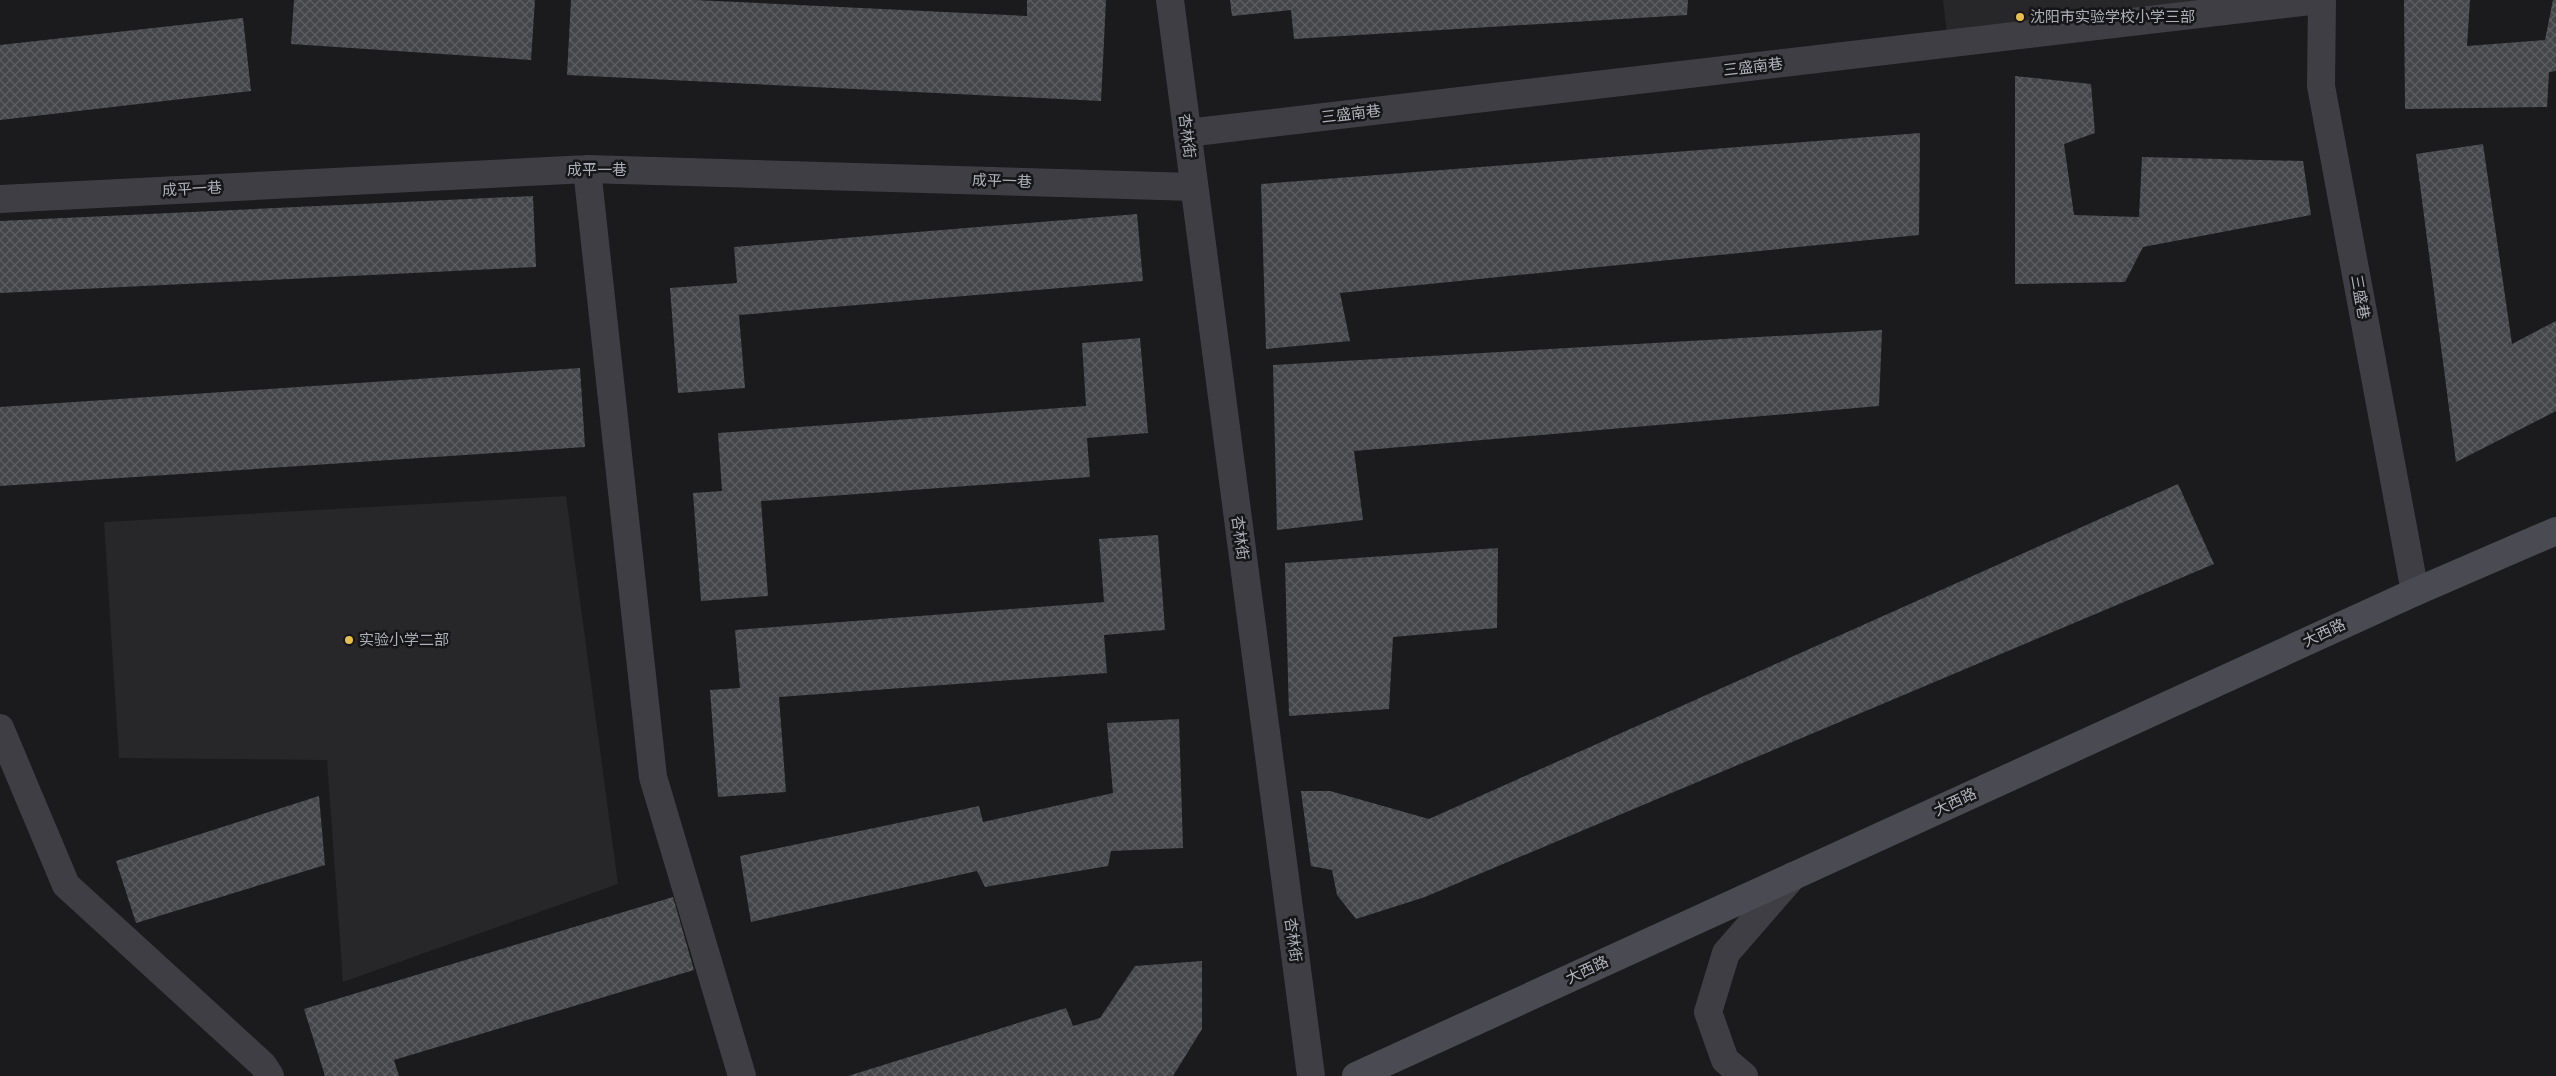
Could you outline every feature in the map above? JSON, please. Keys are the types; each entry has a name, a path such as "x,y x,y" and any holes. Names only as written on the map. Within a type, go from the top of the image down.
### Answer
{"main road":[{"name":"大西路","path":"1356,1076 2415,592 2556,531"}],"street":[{"name":"杏林街","path":"1170,0 1311,1076"},
{"name":"三盛南巷","path":"1187,133 2321,0"},
{"name":"三盛巷","path":"2321,0 2321,86 2415,592"},
{"name":"成平一巷","path":"0,200 587,169 1194,187"},
{"path":"587,169 652,777 742,1076"},
{"path":"0,728 66,885 264,1064 270,1076"},
{"path":"1744,1076 1725,1060 1708,1012 1726,953 1793,876"}],"shaded area":[{"name":"沈阳市实验学校小学三部","path":"1943,0 2244,0 1947,34"},
{"name":"实验小学二部","path":"566,496 618,884 343,982 327,760 119,758 104,522"}],"building":[{"path":"294,0 535,0 531,60 291,44"},
{"path":"571,0 695,0 1027,16 1027,0 1106,0 1101,101 567,75"},
{"path":"1230,0 1688,0 1687,15 1294,39 1291,10 1232,16"},
{"path":"2404,0 2470,0 2467,46 2545,40 2553,0 2556,0 2556,71 2549,72 2547,107 2405,109"},
{"path":"243,18 251,91 0,120 0,45"},
{"path":"2015,76 2091,84 2095,133 2064,144 2074,215 2139,217 2142,157 2303,161 2311,215 2143,247 2125,282 2015,284"},
{"path":"1920,133 1919,235 1340,293 1350,341 1266,349 1261,184"},
{"path":"2483,144 2512,344 2556,321 2556,411 2456,462 2416,154"},
{"path":"533,196 536,267 0,293 0,221"},
{"path":"1137,214 1143,281 739,315 745,388 678,393 670,288 737,283 734,247"},
{"path":"1882,330 1879,406 1354,451 1363,520 1277,530 1273,365"},
{"path":"1140,338 1148,433 1087,438 1090,477 761,501 768,596 701,601 693,493 722,491 718,433 1086,406 1082,343"},
{"path":"580,368 585,447 0,486 0,407"},
{"path":"2178,484 2214,564 1425,897 1356,919 1337,895 1332,870 1311,866 1301,791 1330,791 1429,819"},
{"path":"1158,535 1165,630 1104,635 1107,673 779,697 786,792 718,797 710,690 740,688 735,630 1104,602 1099,539"},
{"path":"1498,548 1497,628 1393,637 1389,709 1289,716 1285,563"},
{"path":"1179,719 1183,848 1111,851 1108,866 985,887 977,871 751,922 740,856 979,806 983,822 1113,793 1107,723"},
{"path":"319,796 325,865 136,923 116,861"},
{"path":"673,897 694,970 394,1060 399,1076 325,1076 304,1009"},
{"path":"1202,961 1202,1029 1173,1076 848,1076 1066,1008 1073,1026 1100,1018 1135,966"}],"place":[{"name":"沈阳市实验学校小学三部","path":"2020,17"},
{"name":"实验小学二部","path":"349,640"}]}
